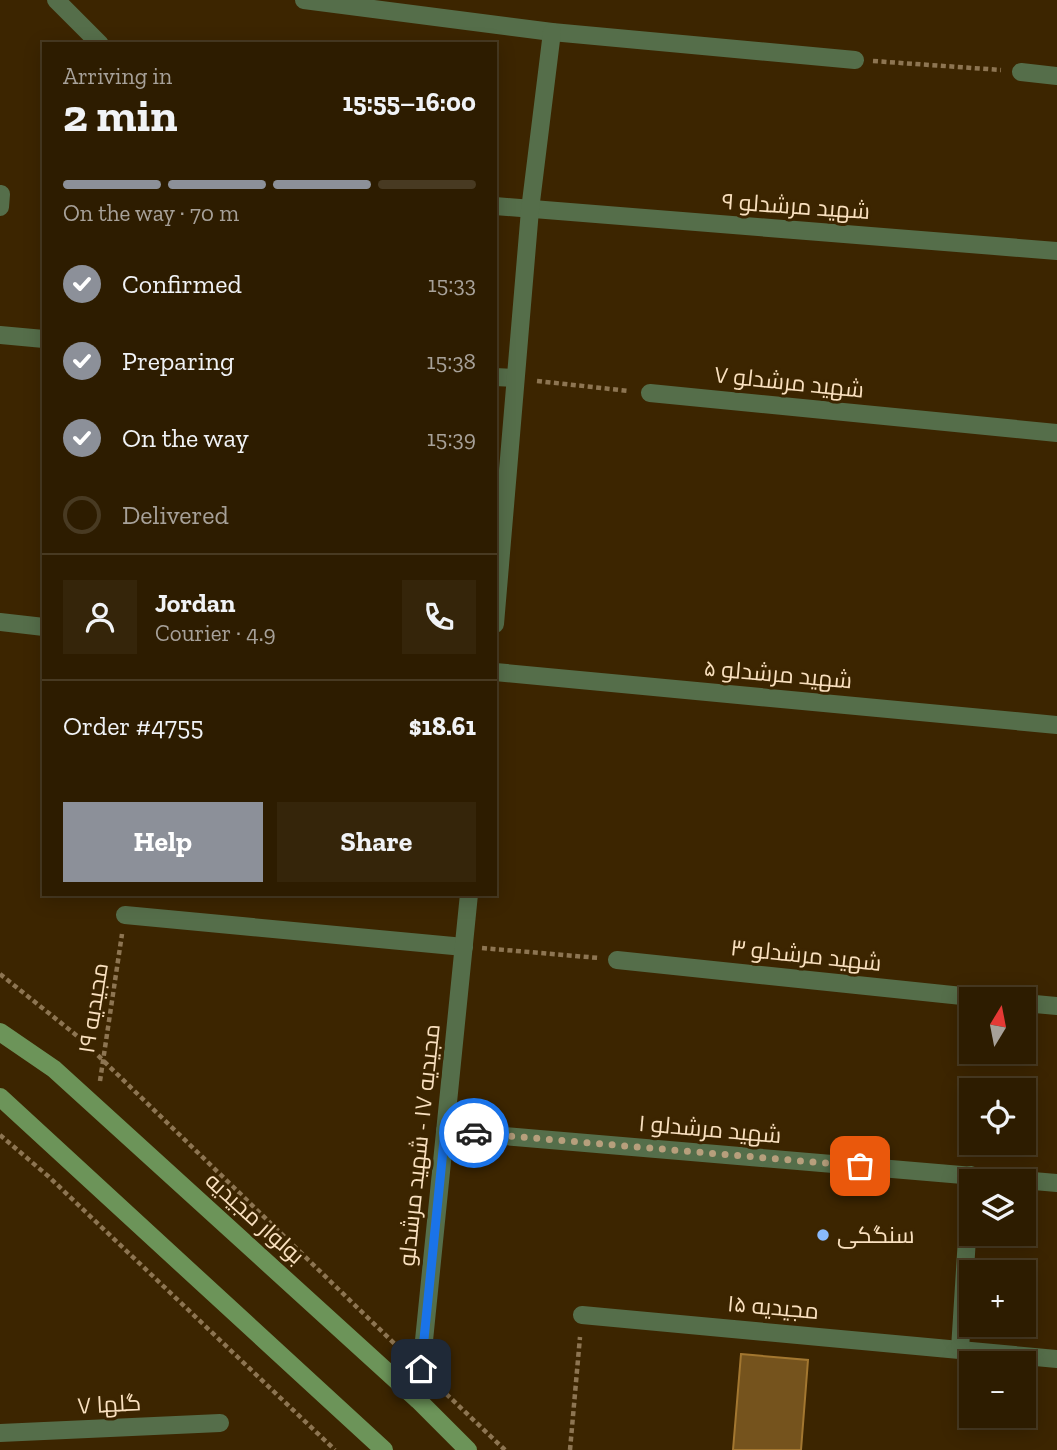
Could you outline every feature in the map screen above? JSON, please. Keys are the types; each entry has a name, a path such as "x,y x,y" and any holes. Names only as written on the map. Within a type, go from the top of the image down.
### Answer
{"main road":[{"name":"بولوار مجیدیه","path":"0,1032 54,1069 96,1106 418,1400 468,1450"},
{"path":"0,1097 384,1450"}],"street":[{"path":"56,0 98,42"},
{"path":"304,1 552,32 855,60"},
{"path":"497,599 530,210 552,32"},
{"path":"1021,72 1057,76"},
{"name":"شهید مرشدلو ۹","path":"497,206 1057,251"},
{"path":"0,335 42,339"},
{"path":"497,377 515,378"},
{"name":"شهید مرشدلو ۷","path":"650,393 1057,433"},
{"path":"0,622 42,626"},
{"name":"شهید مرشدلو ۵","path":"497,672 1057,725"},
{"name":"مجیدیه ۱۷ - شهید مرشدلو","path":"418,1400 469,896"},
{"path":"125,915 464,947"},
{"name":"شهید مرشدلو ۳","path":"617,960 959,996"},
{"path":"1036,1004 1057,1006"},
{"name":"شهید مرشدلو ۱","path":"445,1130 959,1174"},
{"name":"شهید مرشدلو ۱","path":"1036,1181 1057,1183"},
{"path":"960,1349 967,1246"},
{"name":"مجیدیه ۱۵","path":"582,1315 1057,1359"},
{"name":"گلها ۷","path":"0,1433 220,1423"}],"path":[{"path":"855,60 1021,72"},
{"path":"515,378 650,393"},
{"name":"مجیدیه ۱۹","path":"96,1106 125,915"},
{"path":"464,947 617,960"},
{"path":"0,974 81,1039 505,1450"},
{"path":"0,1135 48,1176 335,1450"},
{"path":"570,1450 582,1315"}],"building":[{"path":"741,1354 808,1360 801,1450 733,1450"}],"way so far":[{"path":"474,1133 860,1166"}],"place":[{"name":"سنگکی","path":"823,1235"}],"route":[{"path":"421,1369 445,1130 474,1133"}]}
